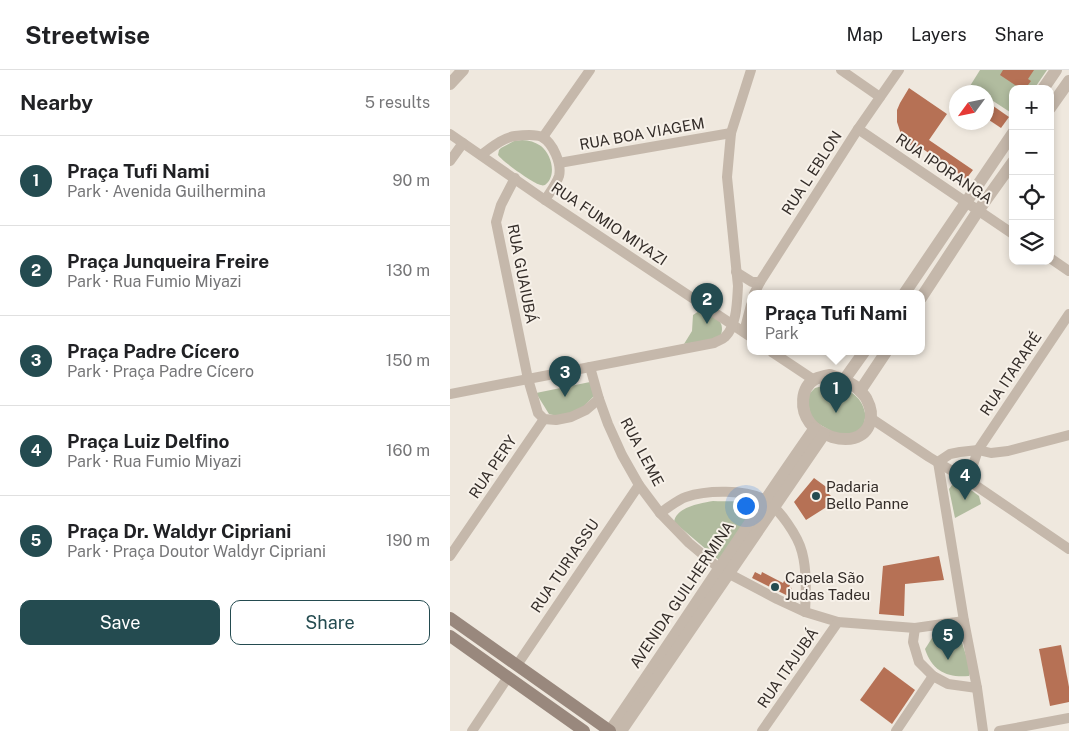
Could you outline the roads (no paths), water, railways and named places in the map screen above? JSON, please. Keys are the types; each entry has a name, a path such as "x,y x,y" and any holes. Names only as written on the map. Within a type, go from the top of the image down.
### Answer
{"main road":[{"path":"450,618 610,731"},
{"path":"450,636 584,731"}],"street":[{"path":"450,84 463,70"},
{"path":"543,137 590,70"},
{"path":"450,394 714,343 725,337 733,325 738,297 727,176 731,133 751,70"},
{"path":"841,70 880,97"},
{"name":"RUA L EBLON","path":"756,290 858,129 899,70"},
{"path":"1046,85 1056,70"},
{"path":"1054,102 1069,81"},
{"name":"RUA IPORANGA","path":"858,129 1009,231"},
{"name":"RUA BOA VIAGEM","path":"559,164 731,133"},
{"name":"RUA FUMIO MIYAZI","path":"450,134 747,335"},
{"path":"481,155 496,143 513,136 534,135 543,137 550,145 559,164 560,173 545,200"},
{"path":"907,290 1009,138"},
{"path":"450,161 463,143"},
{"path":"925,292 1009,168"},
{"name":"RUA GUAIUBÁ","path":"515,178 501,205 496,222 528,379 538,412 544,418"},
{"path":"1054,261 1069,270"},
{"path":"736,272 752,282 760,282"},
{"name":"RUA ITARARÉ","path":"972,483 971,471 978,450 1069,314"},
{"path":"776,355 814,380"},
{"path":"844,380 862,355"},
{"path":"860,391 884,355"},
{"name":"RUA LEME","path":"590,368 599,399 622,455 639,485 660,512 689,543 724,571 805,612 838,622 915,628 964,621"},
{"path":"872,419 866,430 858,437 850,440 837,439 810,424 804,414 802,401 804,390 814,380 830,376 853,385 867,400 872,419 972,483 1069,549"},
{"path":"544,418 556,420 572,418 586,410 599,399"},
{"name":"RUA PERY","path":"450,556 544,418"},
{"name":"AVENIDA GUILHERMINA","path":"621,731 724,571 820,431"},
{"path":"938,462 950,454 978,450 991,453 1008,452 1069,435"},
{"path":"938,462 983,731"},
{"name":"RUA TURIASSU","path":"516,665 639,485"},
{"path":"660,512 685,497 715,491 742,494 769,504 778,511 791,527 802,550 807,585 805,612"},
{"name":"AVENIDA GUILHERMINA","path":"610,731 724,571"},
{"name":"RUA ITAJUBÁ","path":"762,731 838,622"},
{"path":"915,628 913,642 919,662 933,676 948,684 977,688"},
{"path":"896,731 933,676"},
{"path":"472,731 508,677"},
{"path":"998,731 1069,718"}],"place":[{"name":"Praça Junqueira Freire","path":"707,324"},
{"name":"Praça Padre Cícero","path":"565,397"},
{"name":"Praça Tufi Nami","path":"836,413"},
{"name":"Padaria Bello Panne","path":"816,496"},
{"name":"Praça Luiz Delfino","path":"965,500"},
{"name":"Capela São Judas Tadeu","path":"775,587"},
{"name":"Praça Dr. Waldyr Cipriani","path":"948,660"}]}
